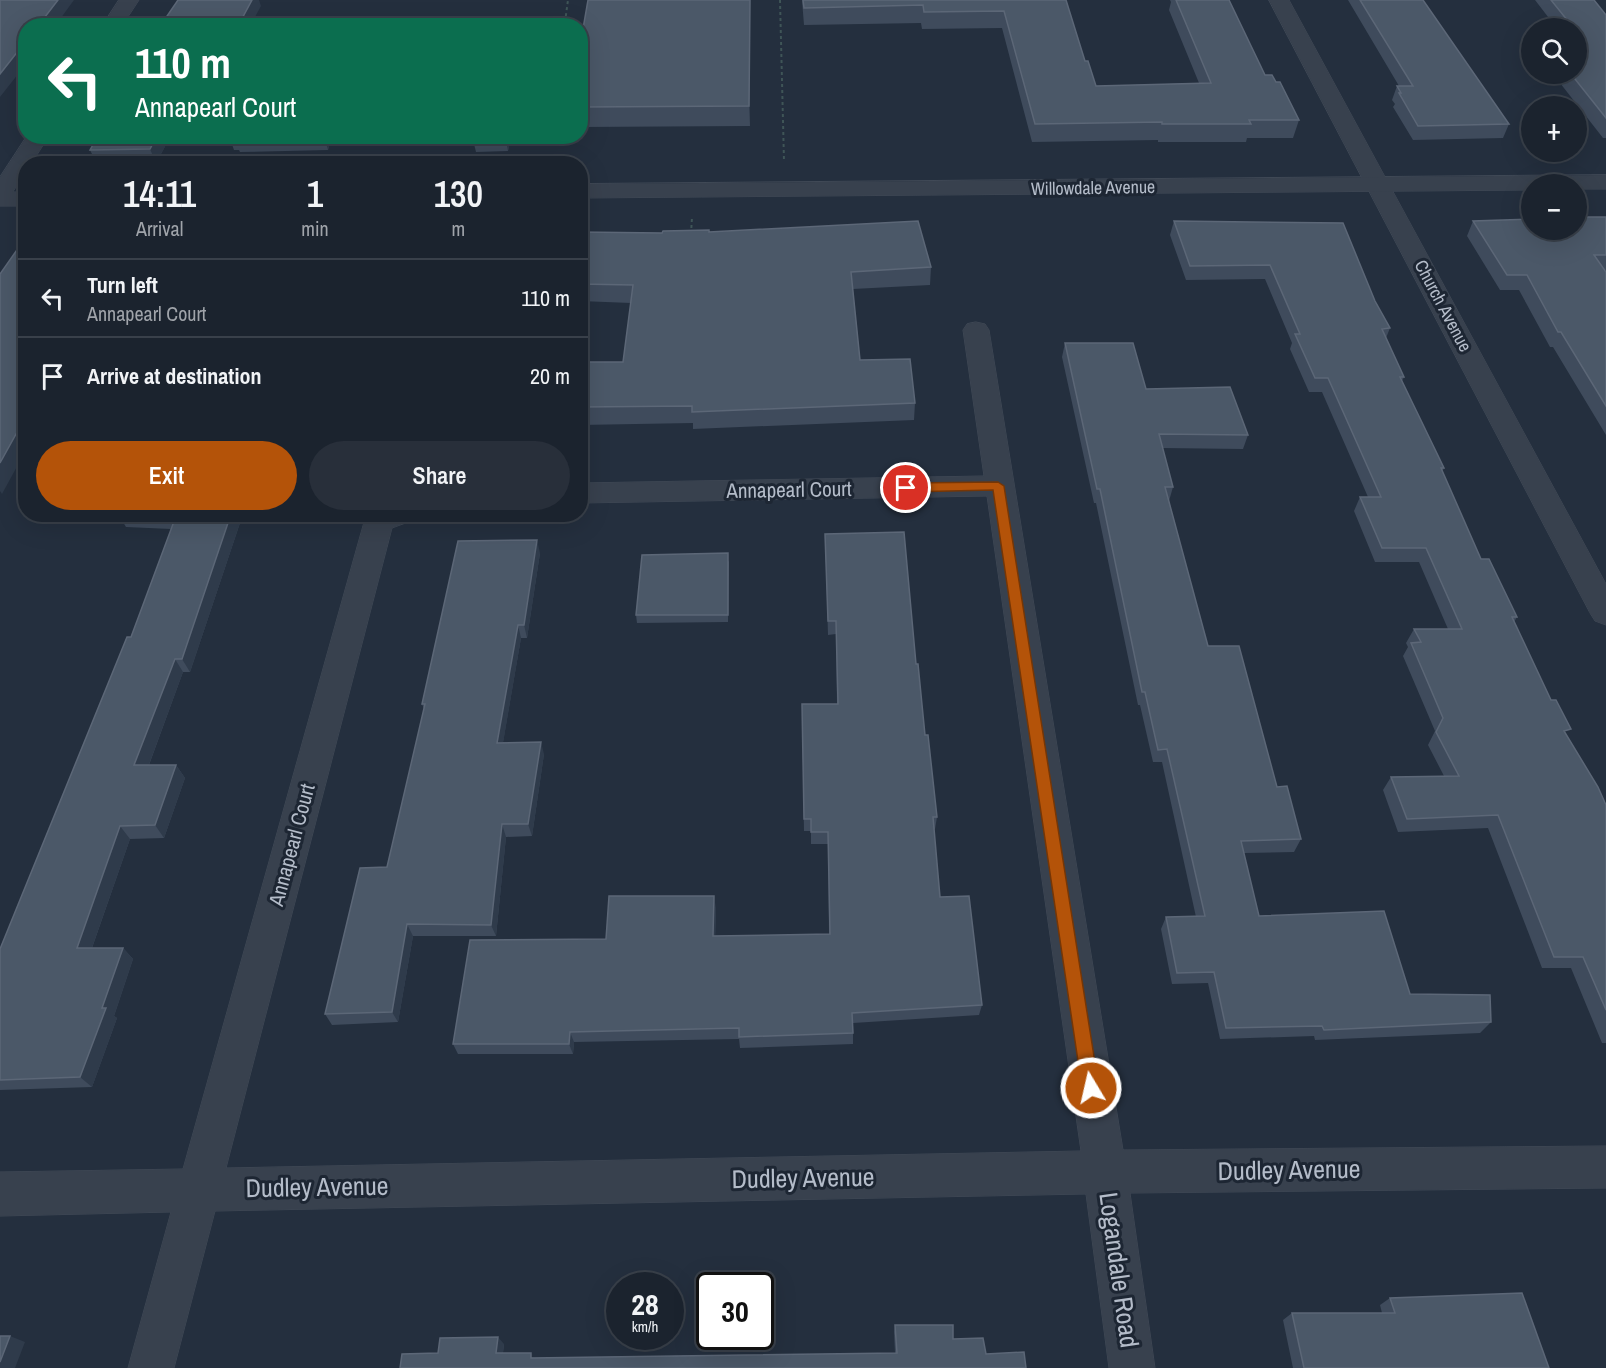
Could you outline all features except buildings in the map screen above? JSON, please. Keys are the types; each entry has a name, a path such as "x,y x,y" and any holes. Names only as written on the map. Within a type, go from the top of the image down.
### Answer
{"street":[{"path":"117,18 129,0"},
{"name":"Church Avenue","path":"1279,0 1606,614"},
{"path":"0,194 18,167"},
{"name":"Willowdale Avenue","path":"588,191 1606,182"},
{"path":"0,199 18,199"},
{"name":"Logandale Road","path":"976,330 998,486 1105,1172 1132,1368"},
{"name":"Annapearl Court","path":"588,493 998,486"},
{"name":"Annapearl Court","path":"198,1190 379,522"},
{"name":"Dudley Avenue","path":"0,1194 1105,1172 1606,1167"},
{"path":"152,1368 198,1190"}],"path":[{"path":"566,18 568,0"},
{"path":"780,0 784,169"},
{"path":"691,239 693,208"}],"route":[{"path":"906,488 998,486 1091,1088"}]}
